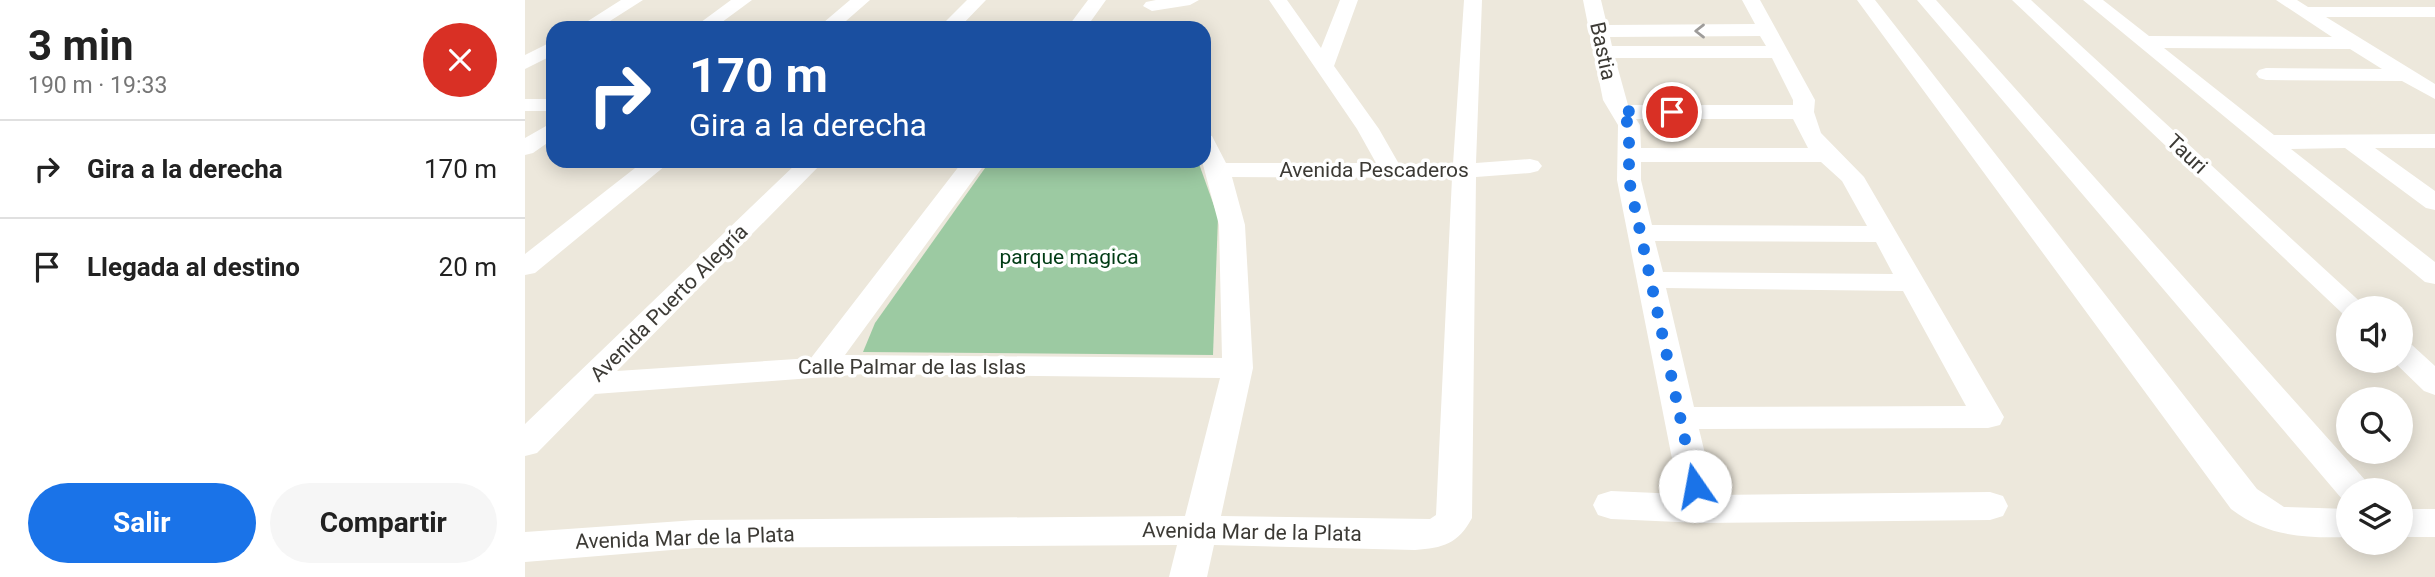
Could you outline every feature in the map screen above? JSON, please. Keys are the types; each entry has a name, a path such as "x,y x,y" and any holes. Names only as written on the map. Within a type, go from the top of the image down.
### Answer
{"street":[{"path":"598,21 634,0"},
{"path":"712,21 743,0"},
{"path":"835,21 861,0"},
{"path":"955,21 977,0"},
{"path":"1081,21 1097,0"},
{"path":"1157,21 1151,3 1190,0"},
{"path":"1278,0 1325,64 1368,129 1391,170"},
{"path":"1325,64 1349,0"},
{"name":"Avenida Mar de la Plata","path":"525,547 696,534 1200,530 1415,535 1437,533 1448,528 1454,518 1464,171 1473,0"},
{"name":"Bastia","path":"1592,0 1614,100 1629,125 1629,180 1700,509"},
{"path":"1681,418 1988,417 1852,177 1825,155 1814,141 1801,112 1804,100 1751,0"},
{"path":"1866,0 2244,499 2263,515 2286,523 2336,523"},
{"path":"1926,0 2344,478"},
{"name":"Tauri","path":"2021,0 2340,296"},
{"path":"2092,0 2435,276"},
{"path":"2285,0 2435,93"},
{"path":"2304,12 2435,12"},
{"path":"2138,36 2331,28"},
{"path":"2138,36 2354,43"},
{"path":"1601,41 1774,41"},
{"path":"525,63 546,51"},
{"path":"2266,74 2435,73"},
{"path":"525,104 546,105"},
{"path":"1620,111 1801,112"},
{"path":"525,148 546,134"},
{"path":"2350,141 2435,203"},
{"path":"2270,142 2435,141"},
{"path":"1629,155 1825,155"},
{"path":"1188,577 1238,368 1232,225 1218,170 1211,156"},
{"name":"Avenida Pescaderos","path":"1218,170 1464,171 1530,166"},
{"path":"525,267 650,168"},
{"name":"Avenida Puerto Alegría","path":"525,444 805,168"},
{"path":"822,365 970,168"},
{"path":"1640,233 1885,234"},
{"path":"1651,280 1913,283"},
{"path":"2413,363 2435,384"},
{"name":"Calle Palmar de las Islas","path":"587,384 822,365 1238,368"},
{"path":"1611,505 1700,509 1990,506"},
{"path":"2413,523 2435,523"}],"green space":[{"name":"parque magica","path":"985,168 1200,168 1218,217 1213,355 863,352 875,323"}],"route":[{"path":"1672,112 1620,111 1629,125 1629,180 1695,486"}]}
